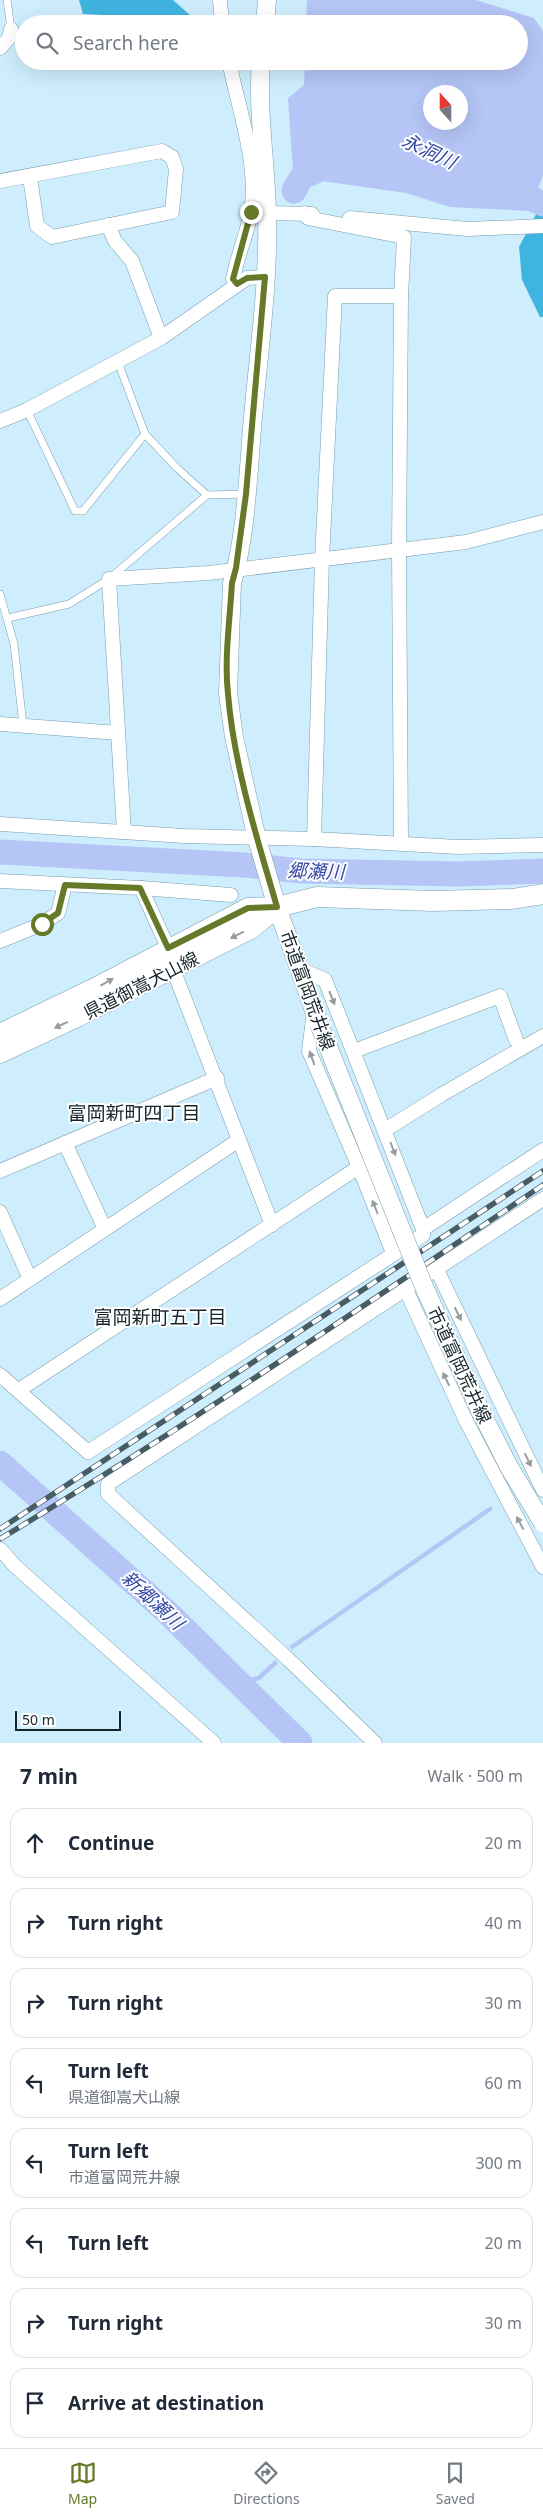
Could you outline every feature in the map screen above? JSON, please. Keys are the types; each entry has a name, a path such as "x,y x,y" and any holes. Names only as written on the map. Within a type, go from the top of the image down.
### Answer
{"main road":[{"name":"県道御嵩犬山線","path":"0,1034 94,989 168,948 248,908 277,907 317,897 433,900 512,899 543,894"},
{"name":"県道御嵩犬山線","path":"0,1052 78,1017 252,928 277,907"}],"street":[{"path":"220,0 221,15"},
{"path":"266,15 267,0"},
{"path":"0,48 9,38 12,29"},
{"path":"231,70 248,143 252,189 251,212 233,279 237,284"},
{"name":"市道富岡荒井線","path":"261,70 259,94 268,213 265,277 246,494 236,568 232,583 228,693 234,737 258,839 277,907 317,1017 425,1289 483,1417 543,1523"},
{"path":"0,181 30,177 162,151 172,157 176,169 172,212 52,237 37,226 30,177"},
{"path":"268,213 304,214 467,229 543,226"},
{"path":"304,214 308,218 404,237 401,296 399,550 402,843"},
{"path":"108,225 116,241 132,261 161,338"},
{"path":"0,421 27,410 161,338 247,278 265,277"},
{"path":"314,839 322,559 336,296 401,296"},
{"path":"124,832 109,579 209,572 466,542 543,522"},
{"path":"0,724 118,733"},
{"path":"0,824 258,839 314,839 458,847 543,845"},
{"path":"0,881 231,895"},
{"path":"0,941 42,924 58,913 65,885"},
{"path":"140,888 168,948"},
{"path":"0,1375 88,1452 423,1235 423,1229 385,1130 325,980 298,968"},
{"path":"173,969 217,1078 272,1225"},
{"path":"354,1051 500,996 516,1040"},
{"path":"317,1017 308,1051 359,1167 393,1253"},
{"path":"385,1130 543,1036"},
{"path":"0,1171 217,1078"},
{"path":"0,1299 239,1140"},
{"path":"65,1143 105,1230"},
{"path":"423,1229 543,1150"},
{"path":"19,1390 359,1167"},
{"path":"375,1743 288,1659 108,1494 108,1484 543,1200"},
{"path":"0,1212 30,1279"},
{"path":"437,1270 543,1490"},
{"path":"406,1290 466,1421 543,1566"},
{"path":"0,1549 15,1566 214,1743"}],"lane":[{"path":"7,0 12,29"},
{"path":"118,362 145,434 177,468 207,495"},
{"path":"27,410 75,511 83,511 145,434"},
{"path":"8,618 69,604 109,579 207,495 246,494"},
{"path":"0,594 14,644 23,725"}],"shaded area":[{"path":"79,0 173,0 190,15 103,15 83,14"},
{"path":"543,201 543,317 540,317 522,280 519,247"}],"water":[{"path":"307,0 476,0 524,15 306,15"},
{"path":"528,16 534,18 543,31 543,175 530,211 450,207 406,193 301,178 293,171 288,98 304,85 305,70 528,70"}],"waterway":[{"name":"永洞川","path":"294,191 301,178 333,163"},
{"name":"永洞川","path":"505,186 543,204"},
{"name":"郷瀬川","path":"0,852 244,865 301,871 458,874 543,871"},
{"name":"新郷瀬川","path":"0,1463 169,1614 300,1743"},
{"path":"292,1647 490,1509"},
{"path":"238,1683 259,1678 275,1663"}],"railway":[{"path":"0,1529 543,1171"},
{"path":"0,1539 206,1410 543,1185"}],"district":[{"name":"富岡新町四丁目","path":"134,1113"},
{"name":"富岡新町五丁目","path":"160,1317"}],"route":[{"path":"42,924 58,913 65,885 140,888 168,948 248,908 277,907 258,839 234,737 228,693 228,637 232,583 236,568 246,494 265,277 247,278 237,284 233,279 251,212"}]}
